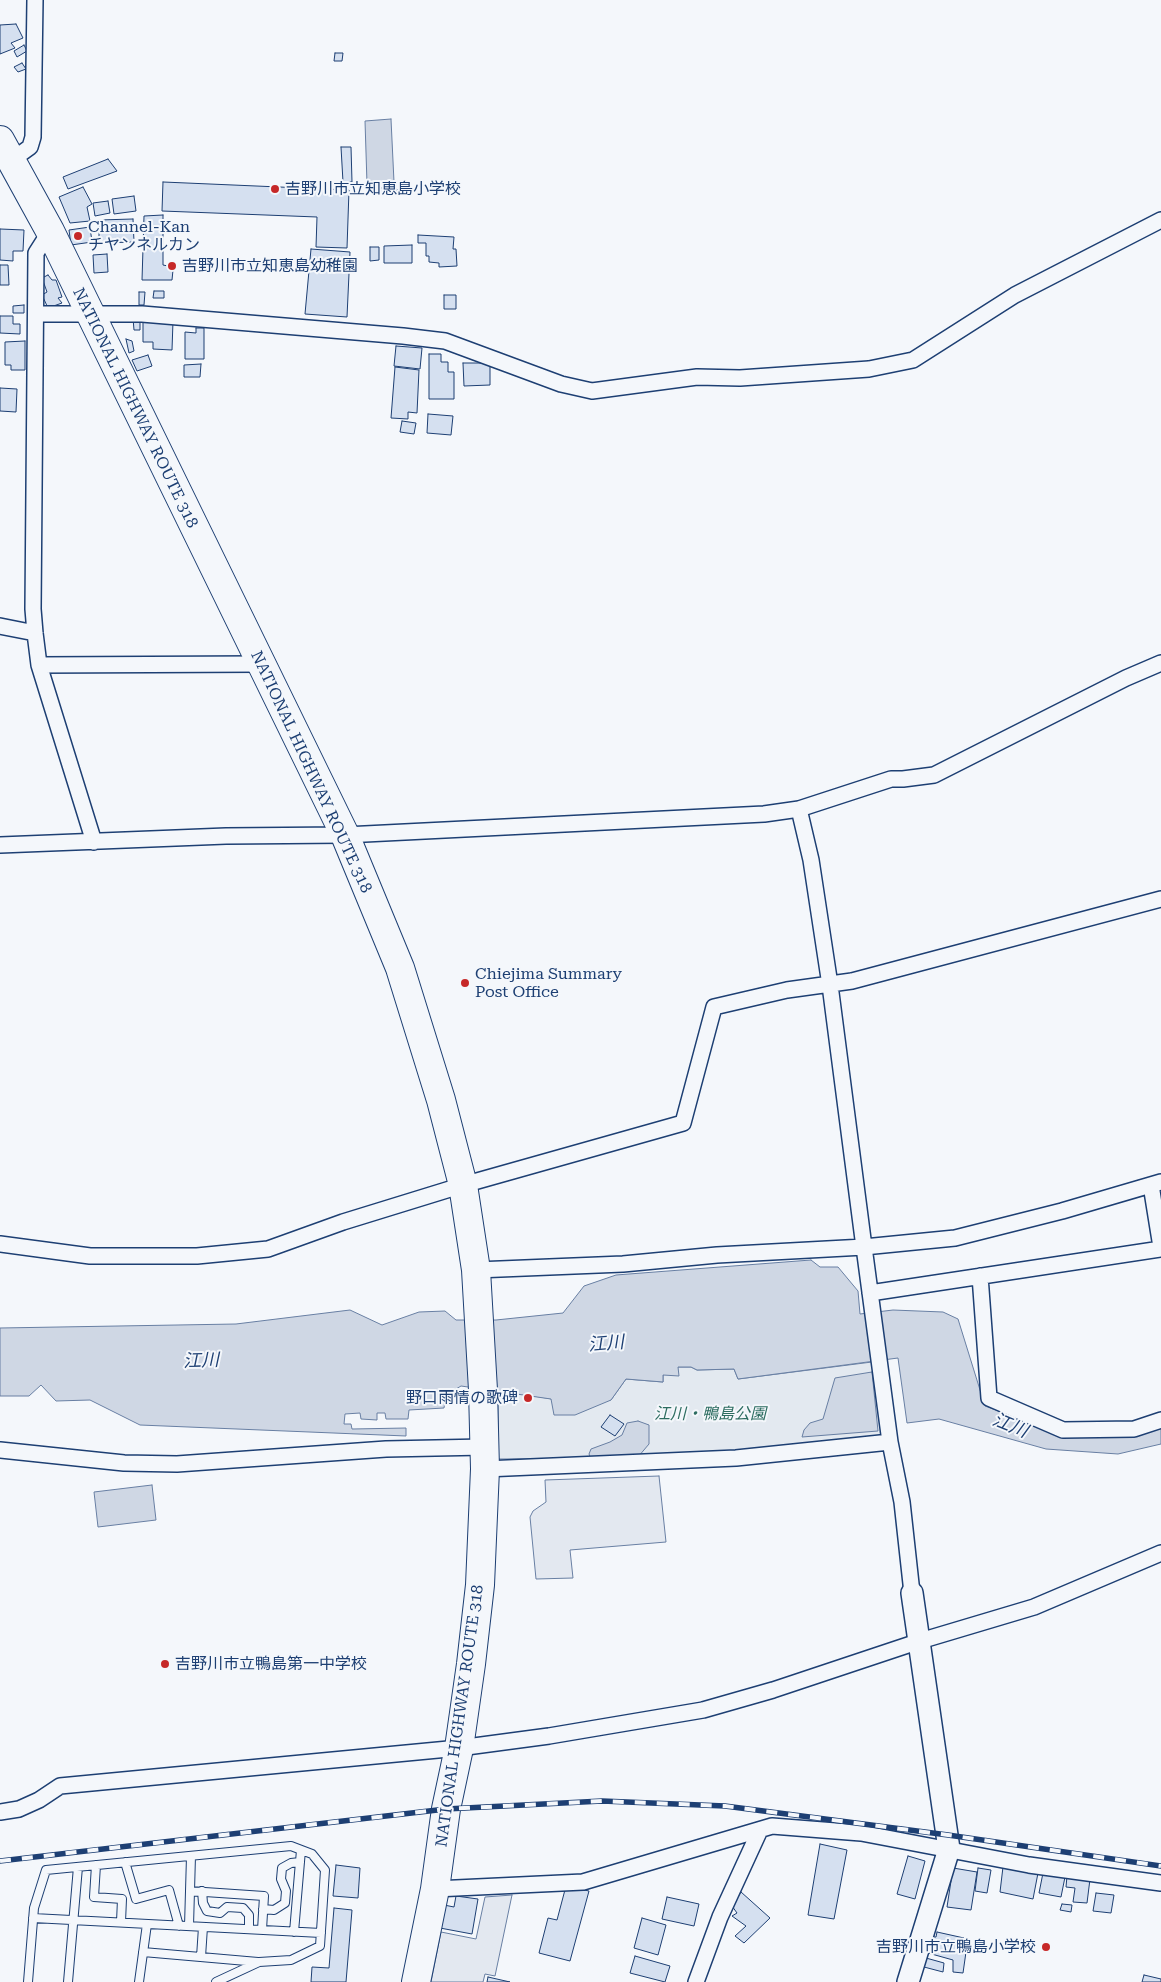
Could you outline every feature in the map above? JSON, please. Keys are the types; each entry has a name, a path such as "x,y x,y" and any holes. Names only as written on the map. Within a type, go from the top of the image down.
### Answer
{"highway":[{"name":"NATIONAL HIGHWAY ROUTE 318","path":"6,150 50,231 345,836 400,968 441,1100 463,1185 476,1270 483,1390 485,1458 480,1585 459,1748 447,1804 435,1889 416,1982"}],"street":[{"path":"6,150 30,147 33,137 35,0"},
{"path":"36,314 142,314 393,335 446,342 561,384 592,391 697,377 740,378 869,368 913,360 1016,295 1161,220"},
{"path":"50,231 36,253 33,609 40,665 94,842"},
{"path":"0,626 35,633"},
{"path":"0,845 226,836 345,836 764,814 799,809 891,779 934,775 1126,678 1161,663"},
{"path":"40,665 260,664"},
{"path":"799,809 811,860 830,985 890,1442 902,1502 912,1593 949,1849 908,1982"},
{"path":"0,1244 90,1256 197,1256 268,1249 343,1222 463,1185 683,1123 714,1007 787,990 830,985 862,978 1161,899"},
{"path":"476,1270 623,1264 717,1255 864,1247 955,1238 1062,1211 1156,1183 1161,1248 980,1276 871,1299"},
{"path":"980,1276 989,1398 1062,1430 1134,1428 1161,1420"},
{"path":"0,1450 124,1463 178,1464 386,1449 485,1458 736,1458 890,1442"},
{"path":"0,1812 19,1809 39,1800 60,1786 459,1748 549,1736 703,1710 772,1690 1034,1606 1161,1553"},
{"path":"435,1889 583,1882 772,1826 861,1833 1030,1865 1161,1883"},
{"path":"696,1982 720,1917 760,1830"}],"lane":[{"path":"28,1982 34,1908 46,1870 291,1846 312,1854 325,1870 320,1946 291,1960 259,1962 143,1952"},
{"path":"294,1932 301,1850"},
{"path":"189,1926 191,1856"},
{"path":"125,1862 136,1899 170,1890 179,1926"},
{"path":"263,1909 274,1910 285,1903 286,1890 281,1879 282,1868 291,1863 300,1862"},
{"path":"96,1865 94,1897 122,1899 121,1922"},
{"path":"68,1982 78,1867"},
{"path":"190,1890 264,1896 262,1930"},
{"path":"202,1891 203,1903 207,1911 220,1914 227,1907 243,1908 249,1914 249,1929"},
{"path":"33,1918 321,1933"},
{"path":"139,1982 147,1924"},
{"path":"201,1957 203,1927"},
{"path":"216,1982 259,1962"}],"green space":[{"name":"江川・鴨島公園","path":"880,1361 890,1442 734,1458 498,1459 498,1390 552,1399 611,1400 626,1379 663,1382 663,1375 678,1367 691,1367 697,1370 734,1369 738,1379"}],"shaded area":[{"path":"659,1476 666,1542 570,1550 573,1578 536,1579 530,1517 533,1511 546,1502 545,1480"},
{"path":"512,1895 495,1976 485,1974 483,1982 431,1982 441,1932 476,1939 485,1897"}],"water":[{"path":"391,119 394,182 367,184 365,121"},
{"name":"江川","path":"811,1260 820,1267 838,1267 858,1291 860,1314 893,1310 943,1312 958,1319 985,1406 1068,1437 1126,1437 1161,1428 1161,1444 1118,1454 1046,1449 939,1419 907,1423 898,1358 738,1379 734,1369 697,1370 691,1367 678,1367 679,1376 663,1375 663,1382 626,1379 611,1400 575,1415 554,1415 551,1399 461,1386 446,1395 444,1408 409,1410 408,1419 386,1419 385,1413 377,1413 377,1420 361,1419 360,1413 345,1414 344,1424 351,1424 352,1429 406,1428 406,1436 140,1425 90,1400 56,1401 41,1385 29,1396 0,1396 0,1328 236,1324 350,1310 382,1325 419,1312 445,1311 456,1320 496,1320 563,1313 584,1286 616,1275"},
{"path":"872,1372 878,1431 802,1437 804,1430 810,1423 823,1419 835,1378"},
{"path":"638,1421 649,1425 649,1444 638,1457 591,1459 589,1454 591,1449 622,1435 627,1423"},
{"path":"152,1485 156,1520 98,1527 94,1492"}],"building":[{"path":"16,24 23,38 11,43 15,48 0,54 0,25"},
{"path":"24,45 27,51 17,57 14,51"},
{"path":"335,53 343,53 342,61 334,61"},
{"path":"22,63 26,69 18,72 14,67"},
{"path":"341,147 351,147 352,182 343,182"},
{"path":"108,159 117,171 68,189 63,177"},
{"path":"163,182 349,190 347,248 316,247 317,217 162,211"},
{"path":"83,187 92,204 87,207 90,221 70,223 59,197"},
{"path":"368,187 397,189 396,194 367,192"},
{"path":"134,196 136,211 114,214 112,199"},
{"path":"108,201 110,213 95,216 93,203"},
{"path":"163,215 163,265 173,270 172,280 142,280 144,216"},
{"path":"133,219 134,242 99,243 99,220"},
{"path":"90,227 92,242 71,245 69,230"},
{"path":"0,229 24,230 23,251 13,251 13,261 0,260"},
{"path":"418,235 454,237 453,249 456,249 457,266 439,267 439,263 429,262 429,256 426,256 426,243 418,243"},
{"path":"412,245 412,263 384,263 384,246"},
{"path":"370,247 379,247 379,260 370,261"},
{"path":"311,249 350,252 347,317 305,314"},
{"path":"107,254 108,272 94,273 93,255"},
{"path":"0,265 8,265 9,285 0,285"},
{"path":"48,275 52,280 56,280 62,297 58,298 62,303 48,308 42,295 47,292 42,278"},
{"path":"154,291 164,291 164,298 153,298"},
{"path":"139,292 145,292 144,305 139,305"},
{"path":"444,295 456,295 456,309 444,309"},
{"path":"24,305 24,313 13,313 13,306"},
{"path":"0,316 13,316 13,324 20,324 20,334 0,333"},
{"path":"133,318 140,318 140,330 134,330"},
{"path":"143,320 173,321 172,350 153,349 153,342 143,342"},
{"path":"196,328 204,328 204,359 185,359 185,332 196,333"},
{"path":"126,339 132,341 134,351 129,353"},
{"path":"25,341 25,370 11,370 11,365 5,365 5,342"},
{"path":"396,346 422,348 420,369 394,366"},
{"path":"429,354 441,354 441,362 448,362 448,372 454,372 454,399 429,399"},
{"path":"148,355 152,366 137,371 132,360"},
{"path":"463,363 490,363 490,385 464,386"},
{"path":"201,364 200,377 184,377 184,365"},
{"path":"395,367 419,370 417,413 408,412 408,419 391,418"},
{"path":"0,388 17,389 16,412 0,411"},
{"path":"428,414 453,416 451,435 427,433"},
{"path":"402,421 416,423 414,434 400,432"},
{"path":"610,1415 624,1424 615,1436 601,1427"},
{"path":"820,1844 847,1850 834,1919 808,1915"},
{"path":"908,1856 925,1861 915,1899 897,1894"},
{"path":"336,1865 360,1868 358,1898 333,1896"},
{"path":"1003,1867 1038,1873 1033,1899 1000,1892"},
{"path":"953,1868 977,1872 971,1910 947,1907"},
{"path":"978,1868 991,1870 987,1893 975,1891"},
{"path":"1043,1873 1065,1877 1061,1897 1039,1893"},
{"path":"1067,1876 1090,1879 1087,1903 1073,1902 1075,1888 1066,1887"},
{"path":"566,1886 589,1891 570,1961 539,1953 548,1918 557,1920"},
{"path":"741,1892 770,1918 744,1943 735,1936 746,1926 732,1916 737,1913 732,1906"},
{"path":"1096,1893 1114,1895 1111,1913 1093,1911"},
{"path":"456,1896 478,1899 472,1934 440,1928 444,1905 454,1907"},
{"path":"667,1897 699,1904 694,1926 662,1919"},
{"path":"1062,1904 1072,1905 1071,1912 1060,1910"},
{"path":"334,1908 352,1910 346,1982 311,1982 312,1967 329,1968"},
{"path":"642,1918 666,1925 658,1955 634,1948"},
{"path":"937,1932 964,1938 962,1952 966,1952 963,1973 953,1972 953,1960 928,1953 932,1937 936,1937"},
{"path":"635,1956 670,1966 665,1982 630,1973"},
{"path":"926,1958 944,1963 943,1972 924,1967"},
{"path":"1144,1975 1161,1979 1161,1982 1142,1982"},
{"path":"488,1977 510,1982 487,1982"}],"railway":[{"path":"0,1861 446,1809 602,1801 725,1806 948,1835 1161,1866"}],"place":[{"name":"吉野川市立知恵島小学校","path":"275,189"},
{"name":"Channel-Kan チヤンネルカン","path":"78,236"},
{"name":"吉野川市立知恵島幼稚園","path":"172,266"},
{"name":"Chiejima Summary Post Office","path":"465,983"},
{"name":"野口雨情の歌碑","path":"528,1398"},
{"name":"吉野川市立鴨島第一中学校","path":"165,1664"},
{"name":"吉野川市立鴨島小学校","path":"1046,1947"}]}
